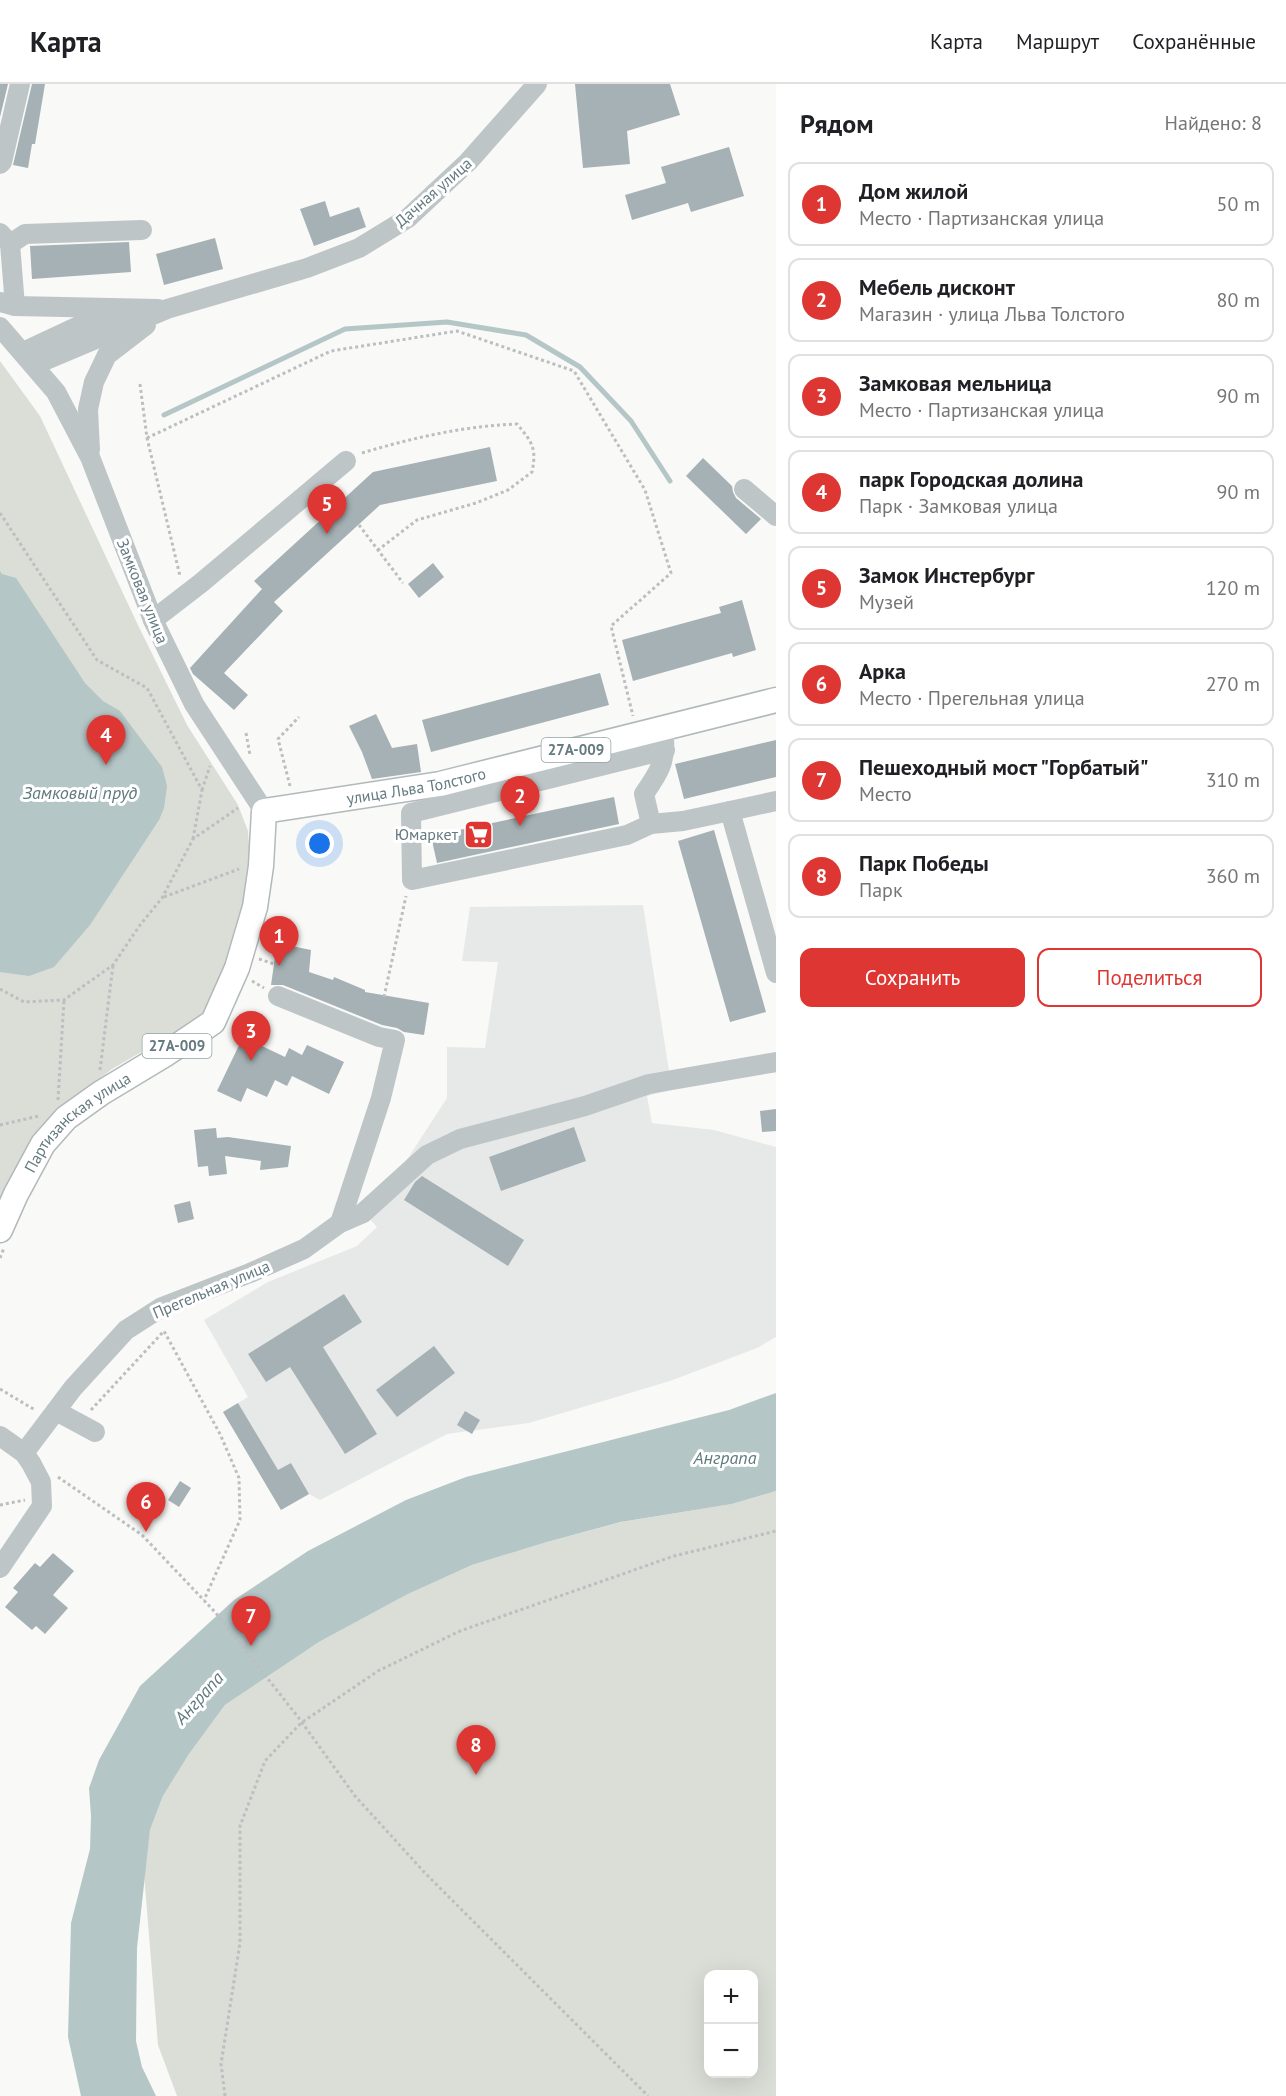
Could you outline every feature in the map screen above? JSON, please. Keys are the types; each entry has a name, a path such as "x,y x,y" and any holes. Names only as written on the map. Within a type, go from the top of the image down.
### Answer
{"main road":[{"name":"улица Льва Толстого","path":"264,811 440,784 638,734 663,739 776,700"},
{"name":"Партизанская улица","path":"0,1230 43,1144 66,1118 101,1092 164,1055 213,1022 237,968 255,907 261,866 264,811"}],"street":[{"path":"0,164 20,84"},
{"name":"Дачная улица","path":"28,358 85,323 167,309 307,268 359,248 408,218 468,162 537,84"},
{"path":"8,304 5,239 26,234 142,230"},
{"name":"Дачная улица","path":"8,304 167,309"},
{"name":"Дачная улица","path":"90,457 88,409 94,382 107,355 167,309"},
{"path":"0,327 28,358"},
{"name":"Замковая улица","path":"28,358 56,392 90,457 153,620 194,704 264,811"},
{"path":"153,620 346,461"},
{"path":"744,489 776,516"},
{"path":"651,824 644,794 664,760 663,739 411,813 411,880 627,835 651,824 683,821 776,801"},
{"path":"730,811 776,973"},
{"path":"278,996 379,1037 395,1040 381,1098 340,1223"},
{"name":"Прегельная улица","path":"24,1452 73,1388 126,1330 162,1307 304,1249 340,1223 363,1213 427,1155 460,1138 585,1106 649,1084 776,1062"},
{"path":"53,1414 87,1428"},
{"path":"0,1436 24,1452 41,1482 42,1506 0,1568"}],"path":[{"path":"147,438 331,351 457,331 574,371 645,490 670,573 611,627 638,734"},
{"path":"140,384 147,438 185,595"},
{"path":"346,461 360,453 414,438 492,425 517,424 531,441 536,455 532,472 508,490 476,503 417,520 378,550"},
{"path":"0,513 97,660 147,688 202,790"},
{"path":"358,525 403,583"},
{"path":"292,794 278,739 299,717"},
{"path":"246,733 248,743"},
{"path":"0,989 24,1002 64,1000 113,965 140,925 162,898 194,839 202,790 210,766"},
{"path":"194,839 238,808"},
{"path":"162,898 249,865"},
{"path":"384,997 411,880"},
{"path":"256,958 274,964"},
{"path":"99,1079 113,965"},
{"path":"58,1101 64,1000"},
{"path":"0,1125 46,1114"},
{"path":"87,1428 164,1331 220,1434 239,1478 240,1520 204,1600"},
{"path":"0,1389 53,1414"},
{"path":"54,1473 142,1535 204,1600 298,1717 355,1796 425,1873 648,2096"},
{"path":"0,1505 29,1499"},
{"path":"225,2096 221,2064 240,1943 240,1826 265,1761 301,1723 378,1671 460,1631 674,1556 776,1531"}],"shaded area":[{"path":"0,361 40,416 187,725 238,805 248,831 251,874 230,962 210,1008 174,1033 112,1069 49,1118 12,1175 0,1200"},
{"path":"643,905 672,1090 647,1096 652,1123 714,1130 776,1147 776,1337 757,1348 670,1381 529,1423 447,1434 320,1500 309,1494 281,1510 223,1412 248,1397 204,1320 268,1282 357,1246 377,1227 361,1210 408,1158 447,1098 447,1047 485,1048 498,962 462,961 470,907"},
{"path":"776,1491 776,2096 177,2096 158,2045 144,1874 150,1830 163,1796 189,1754 225,1705 319,1642 406,1595 472,1565 622,1522 732,1504"}],"water":[{"name":"Замковый пруд","path":"0,571 2,574 16,578 85,683 103,701 120,711 162,767 167,786 164,808 159,820 90,925 54,967 29,976 0,972"},
{"name":"Анграпа","path":"776,1393 776,1491 732,1504 621,1522 472,1565 406,1595 319,1642 225,1705 189,1754 163,1796 150,1830 137,1948 136,2041 142,2067 156,2096 81,2096 68,2037 71,1923 90,1849 89,1788 99,1760 140,1686 234,1600 308,1551 406,1500 466,1477 729,1410"}],"building":[{"path":"0,84 8,84 0,117"},
{"path":"32,84 45,84 35,144 32,144 28,168 13,165"},
{"path":"575,84 670,84 680,115 627,131 630,164 583,168"},
{"path":"729,147 744,196 691,212 688,203 632,220 625,195 666,183 661,167"},
{"path":"325,201 330,217 359,207 366,227 314,246 300,209"},
{"path":"215,238 223,269 164,285 156,254"},
{"path":"129,242 131,272 32,279 30,246"},
{"path":"490,447 497,481 380,505 274,602 283,611 224,673 248,695 234,710 193,674 190,668 262,589 254,581 373,472"},
{"path":"703,458 732,486 736,498 761,519 746,534 686,476"},
{"path":"433,563 444,577 419,598 408,584"},
{"path":"742,600 756,650 733,657 732,653 633,681 622,640 721,613 719,607"},
{"path":"600,673 609,705 431,752 422,720"},
{"path":"376,714 392,748 417,744 421,772 372,779 349,726"},
{"path":"776,740 776,777 684,799 675,764"},
{"path":"614,797 619,824 437,863 431,836"},
{"path":"714,830 766,1012 730,1022 678,841"},
{"path":"277,943 311,950 309,972 333,980 334,977 365,990 365,992 429,1003 424,1035 382,1025 283,985 271,985"},
{"path":"243,1037 285,1057 289,1048 302,1055 307,1045 344,1062 329,1094 292,1076 287,1086 275,1080 267,1097 247,1088 241,1102 217,1091"},
{"path":"776,1109 776,1131 762,1132 760,1111"},
{"path":"574,1127 586,1161 501,1191 489,1157"},
{"path":"216,1128 217,1138 228,1137 291,1146 288,1167 260,1170 261,1161 225,1156 227,1174 209,1176 208,1166 198,1167 194,1130"},
{"path":"422,1176 524,1240 508,1266 404,1200 415,1182"},
{"path":"190,1201 194,1219 178,1223 174,1205"},
{"path":"344,1294 362,1322 323,1347 377,1434 345,1454 290,1367 266,1382 248,1354"},
{"path":"434,1346 455,1373 397,1417 376,1390"},
{"path":"238,1403 278,1470 291,1463 309,1494 281,1510 223,1412"},
{"path":"465,1411 480,1420 472,1434 457,1425"},
{"path":"180,1481 191,1488 179,1507 168,1500"},
{"path":"53,1553 74,1571 53,1595 68,1608 45,1634 36,1626 32,1630 5,1607 18,1592 13,1588 35,1563 40,1567"}],"waterway":[{"path":"164,415 345,329 447,322 526,335 580,367 631,421 670,481"}],"place":[{"name":"Замок Инстербург","path":"327,534"},
{"name":"парк Городская долина","path":"106,765"},
{"name":"Мебель дисконт","path":"520,826"},
{"name":"Юмаркет","path":"479,834"},
{"name":"Дом жилой","path":"279,966"},
{"name":"Замковая мельница","path":"251,1061"},
{"name":"Арка","path":"146,1532"},
{"name":"Пешеходный мост \"Горбатый\"","path":"251,1646"},
{"name":"Парк Победы","path":"476,1775"}]}
